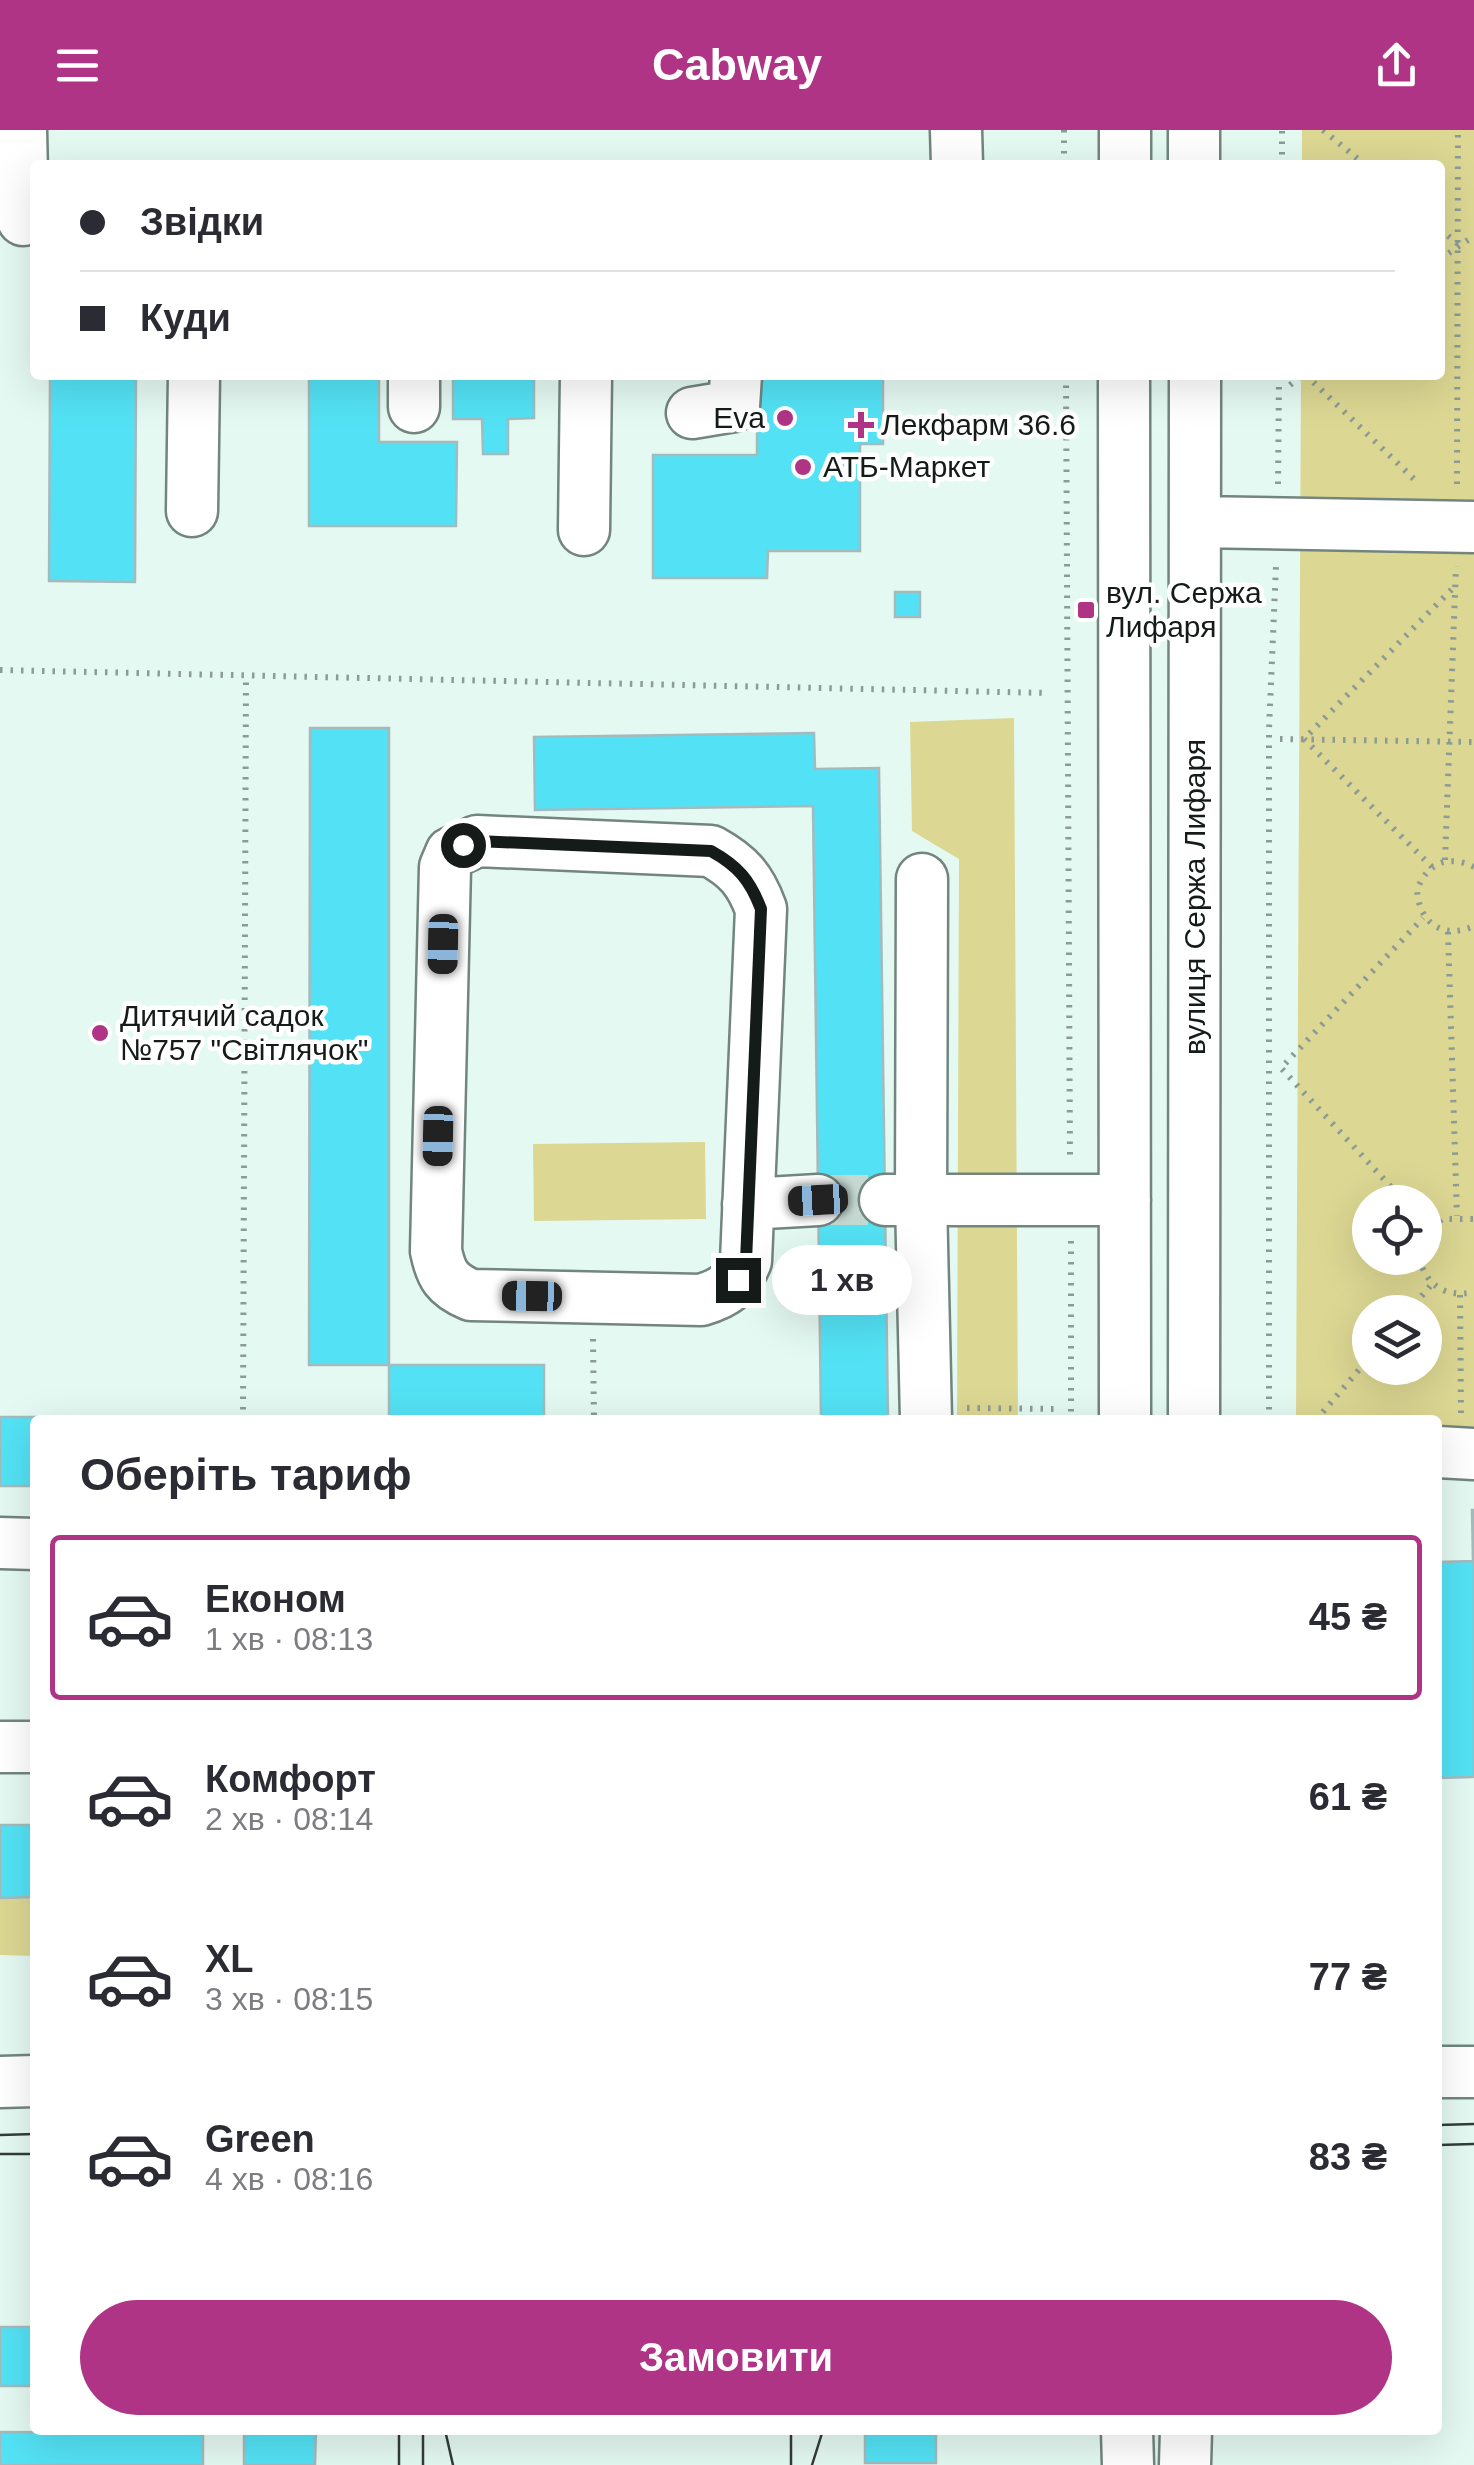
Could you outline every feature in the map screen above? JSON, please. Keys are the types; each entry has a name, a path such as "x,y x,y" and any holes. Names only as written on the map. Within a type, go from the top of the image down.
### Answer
{"street":[{"path":"19,220 22,130"},
{"path":"956,130 957,160"},
{"path":"1124,160 1125,130"},
{"path":"1194,130 1194,160"},
{"path":"192,511 194,380"},
{"path":"584,530 586,380"},
{"path":"692,413 734,406 736,380"},
{"path":"1124,380 1125,1415"},
{"name":"вулиця Сержа Лифаря","path":"1194,1415 1195,380"},
{"path":"1196,522 1474,527"},
{"path":"477,841 711,851 735,864 752,884 761,909 746,1261 738,1280 722,1294 701,1300 592,1298 471,1295 452,1287 440,1272 436,1250 445,867 451,853 477,841"},
{"path":"922,879 903,1200 926,1414"},
{"path":"748,1204 818,1200"},
{"path":"903,1200 1125,1200"},
{"path":"0,1543 30,1544"},
{"path":"0,1747 30,1746"},
{"path":"1442,2072 1474,2072"},
{"path":"0,2082 30,2082"},
{"path":"1128,2435 1128,2465"},
{"path":"1185,2465 1186,2435"}],"path":[{"path":"1064,130 1064,160"},
{"path":"1282,130 1282,160"},
{"path":"1323,130 1358,160"},
{"path":"1445,233 1458,244"},
{"path":"1445,255 1474,236"},
{"path":"1066,380 1072,1415"},
{"path":"1269,1415 1269,749 1280,380"},
{"path":"1290,385 1297,380"},
{"path":"1309,380 1428,492"},
{"path":"1304,739 1455,586"},
{"path":"0,670 1048,693"},
{"path":"243,1415 246,676"},
{"path":"1280,738 1474,742"},
{"path":"1304,739 1432,866"},
{"path":"1474,867 1459,860 1432,866 1417,890 1424,918 1448,932 1474,926"},
{"path":"1389,1185 1281,1068 1424,918"},
{"path":"1448,932 1457,1216"},
{"path":"1442,1223 1457,1216 1473,1217"},
{"path":"1428,1275 1432,1284 1460,1295 1474,1292"},
{"path":"1423,1295 1432,1284"},
{"path":"1457,1454 1460,1295"},
{"path":"592,1298 594,1415"},
{"path":"1320,1415 1352,1378"},
{"path":"926,1414 1057,1408"}],"shaded area":[{"path":"1302,130 1474,130 1474,1440 1442,1439 1442,1415 1296,1415 1301,380 1445,380 1445,160 1302,160"},
{"path":"1014,718 1018,1415 957,1415 959,859 912,831 910,722"},
{"path":"705,1142 706,1219 534,1221 533,1144"},
{"path":"30,1897 30,1956 0,1955 0,1898"}],"building":[{"path":"50,380 136,380 135,582 49,581"},
{"path":"309,380 379,380 379,442 457,442 456,526 309,526"},
{"path":"453,380 534,380 534,418 508,419 508,454 483,454 482,419 453,419"},
{"path":"757,380 883,380 883,444 860,444 860,551 768,551 767,578 653,578 653,455 757,455"},
{"path":"895,592 920,592 920,617 895,617"},
{"path":"310,728 389,728 389,1365 309,1365"},
{"path":"814,733 815,769 879,768 888,1415 821,1415 813,806 535,810 534,737"},
{"path":"389,1365 544,1365 544,1415 389,1415"},
{"path":"0,1417 30,1417 30,1486 0,1486"},
{"path":"1474,1510 1474,1777 1442,1778 1442,1562 1473,1561"},
{"path":"0,1825 30,1825 30,1897 0,1898"},
{"path":"0,2327 30,2327 30,2386 0,2386"},
{"path":"0,2432 203,2435 203,2465 0,2465"},
{"path":"244,2435 316,2435 315,2465 244,2465"},
{"path":"865,2435 936,2435 936,2463 865,2463"}],"tunnel":[{"path":"818,1200 885,1200"}],"tram line":[{"path":"1442,2125 1474,2124"},
{"path":"0,2135 30,2134"},
{"path":"1442,2145 1474,2144"},
{"path":"0,2154 30,2154"},
{"path":"399,2435 399,2465"},
{"path":"423,2435 423,2465"},
{"path":"446,2435 453,2465"},
{"path":"791,2435 791,2465"},
{"path":"812,2465 821,2435"}],"place":[{"name":"Eva","path":"785,418"},
{"name":"Лекфарм 36.6","path":"861,425"},
{"name":"АТБ-Маркет","path":"803,467"},
{"name":"вул. Сержа Лифаря","path":"1086,610"},
{"name":"Дитячий садок №757 \"Світлячок\"","path":"100,1033"}],"route":[{"path":"463,845 477,841 711,851 735,864 752,884 761,909 746,1261 738,1280"}]}
